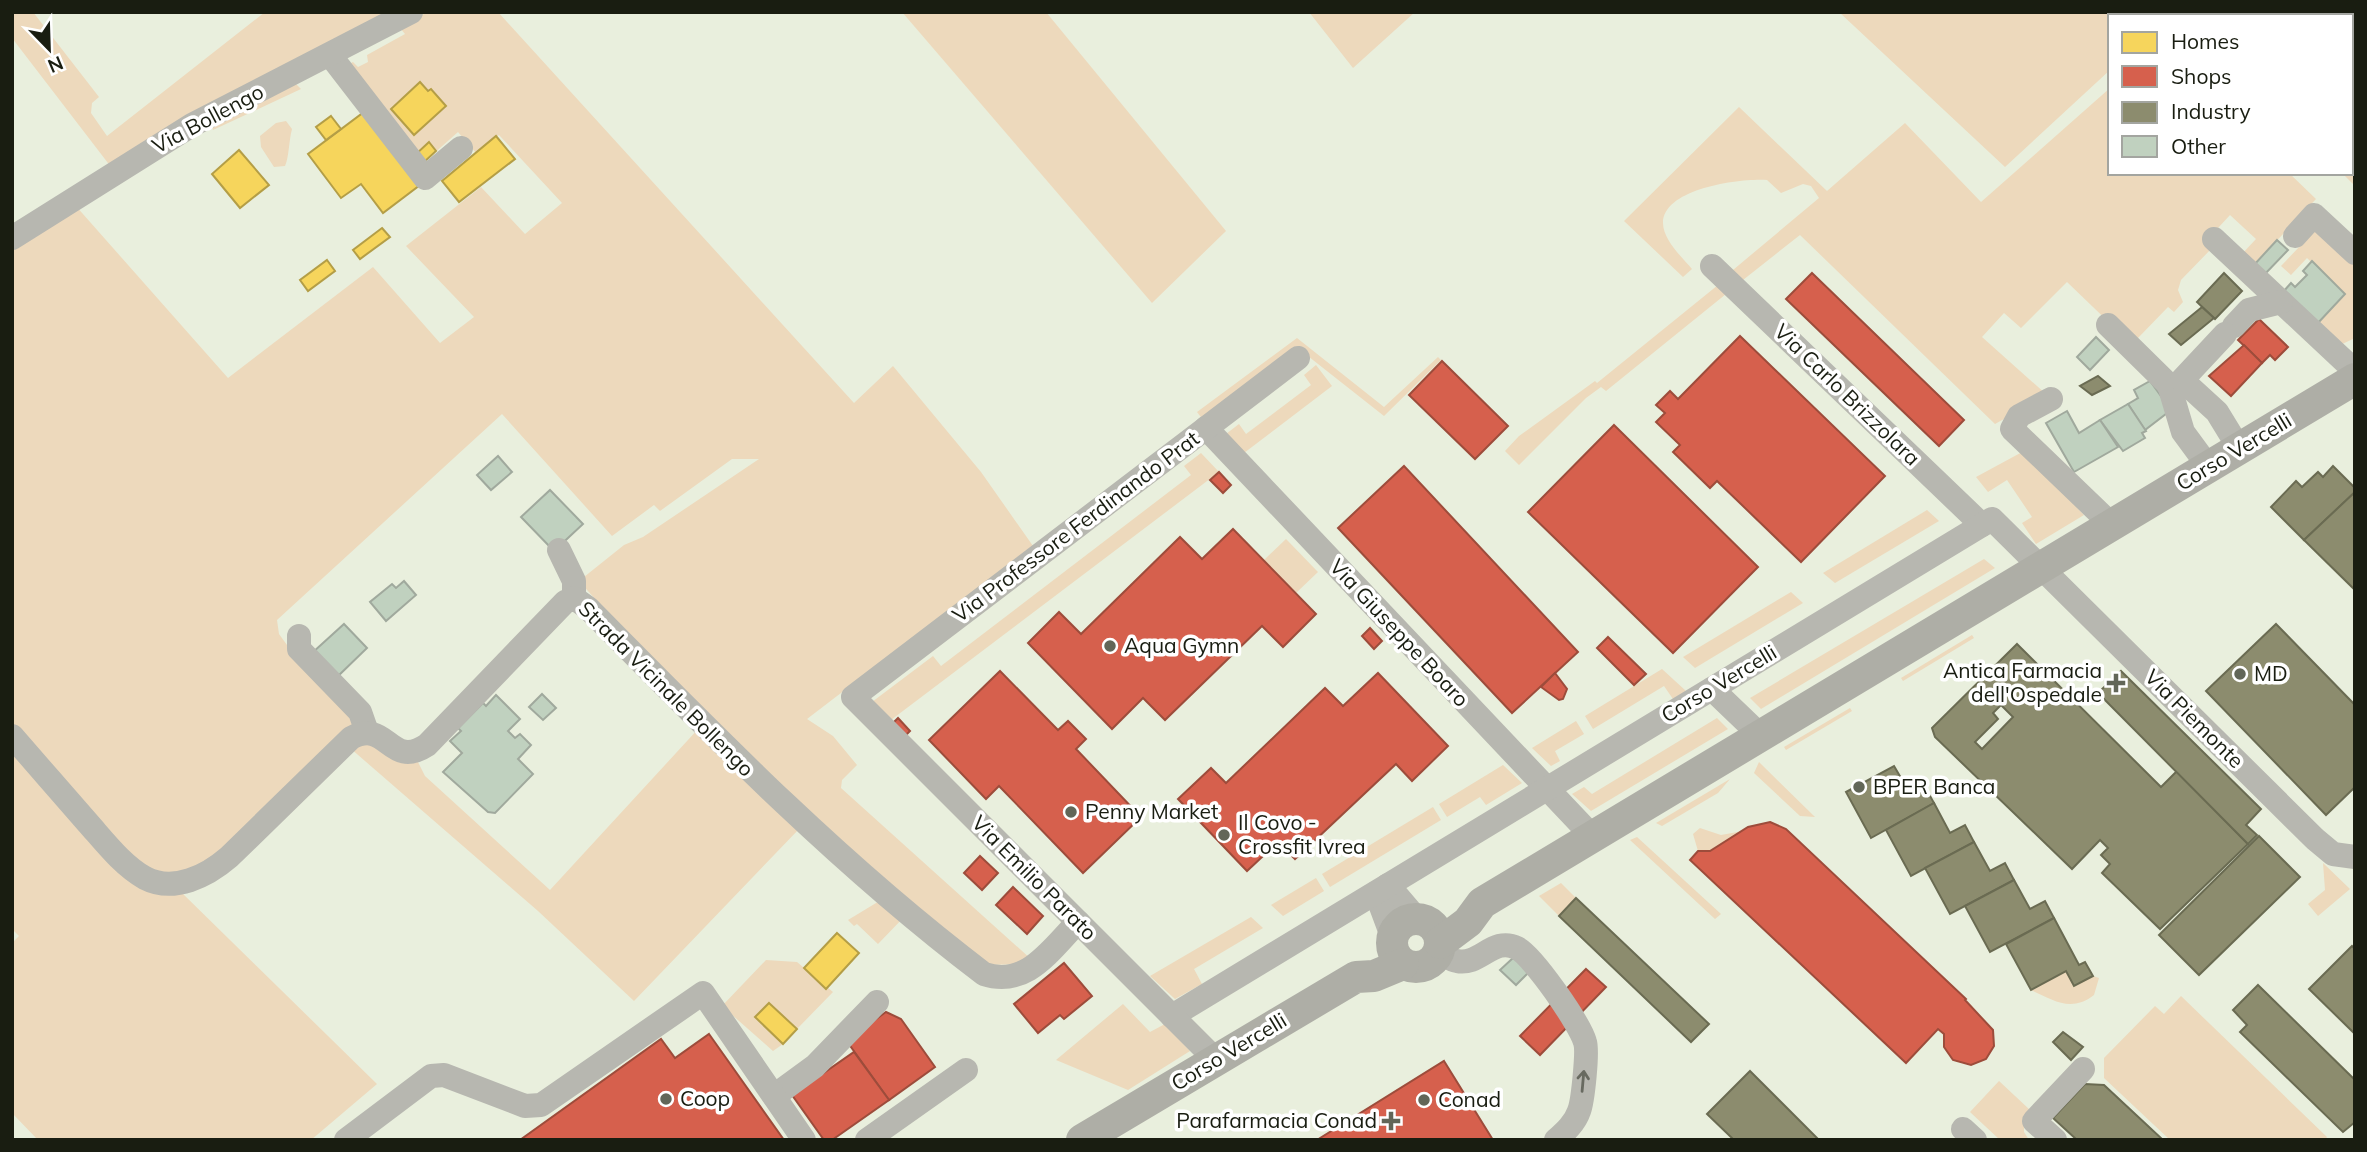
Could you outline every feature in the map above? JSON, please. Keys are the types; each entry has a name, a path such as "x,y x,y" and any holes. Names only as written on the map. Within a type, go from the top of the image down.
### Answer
{"main road":[{"name":"Corso Vercelli","path":"1098,1136 1215,1059 1356,977 1374,976 1461,905 1482,903 2355,379"}],"street":[{"name":"Via Bollengo","path":"12,237 192,125 411,12"},
{"path":"330,55 425,177 461,148"},
{"path":"2295,236 2314,215 2355,253"},
{"path":"2214,239 2355,371"},
{"name":"Via Carlo Brizzolara","path":"1712,266 1982,525"},
{"path":"2239,448 2217,412 2182,380 2249,310 2281,302"},
{"path":"2108,325 2169,384 2182,432 2208,466"},
{"name":"Via Professore Ferdinando Prat","path":"853,697 1298,358"},
{"path":"2051,399 2019,416 2012,429 2112,525"},
{"name":"Via Giuseppe Boaro","path":"1206,428 1593,837"},
{"path":"1982,525 1992,519 2041,567"},
{"name":"Corso Vercelli","path":"1172,1016 1982,525"},
{"path":"559,550 574,581 574,598"},
{"name":"Via Piemonte","path":"2041,567 2315,839 2333,854 2355,857"},
{"name":"Strada Vicinale Bollengo","path":"367,732 406,752 417,751 427,745 565,602 574,598 588,608 765,787 876,885 984,974 1002,980 1025,974 1078,922"},
{"path":"12,736 114,852 146,878 170,884 190,881 211,872 351,738 367,732 360,712 299,649 296,643 299,636"},
{"path":"1712,689 1761,736"},
{"name":"Via Emilio Parato","path":"853,697 1215,1059"},
{"path":"1382,889 1416,940 1458,961 1472,960 1496,945 1517,948 1542,972 1586,1043 1579,1111 1567,1131 1556,1140"},
{"path":"346,1140 431,1076 444,1075 525,1106 541,1105 704,993 804,1140"},
{"path":"774,1096 815,1066 877,1002"},
{"path":"2055,1140 2034,1121 2083,1069"},
{"path":"867,1140 966,1070"}],"shaded area":[{"path":"12,12 33,12 99,97 92,103 91,113 107,136 265,12 402,12 111,167 12,38"},
{"path":"427,12 498,12 854,403 893,366 981,472 1033,546 807,719 833,736 857,765 842,780 841,788 1032,960 1029,964 982,965 694,709 579,581 624,545 643,537 759,459 732,459 660,511 654,505 612,536 502,414 277,620 279,634 287,645 359,722 204,871 148,874 12,729 12,245 75,205 228,378 373,267 440,343 474,317 406,246 481,187 525,234 562,203 499,135 476,153 458,132 422,164 347,65 353,62 358,67 368,62 367,55 405,34 400,28"},
{"path":"902,12 1046,12 1226,231 1152,303"},
{"path":"1309,12 1415,12 1353,68"},
{"path":"1839,12 2167,12 2108,14 2108,72 2005,167"},
{"path":"2355,12 2355,186 2344,175 2353,175 2353,14 2182,14"},
{"path":"294,82 301,89 213,130 212,127"},
{"path":"2108,90 2108,175 2291,175 2316,199 2253,266 2241,255 2256,239 2230,215 2207,240 2213,247 2181,280 2178,290 2183,302 2174,312 2168,307 2138,338 2145,357 2067,282 2021,328 2004,313 1982,337 2047,395 1995,424 1800,235 1743,280 1733,270 1819,198 1811,186 1803,184 1781,193 1767,180 1740,181 1689,193 1676,201 1666,211 1663,223 1666,236 1692,269 1683,277 1624,221 1739,107 1827,191 1905,123 1981,202"},
{"path":"286,121 292,129 286,163 285,166 274,167 261,147 260,136 276,123"},
{"path":"2319,226 2355,259 2355,338 2338,346 2317,324 2345,294 2307,258 2291,275 2281,266"},
{"path":"1718,285 1726,294 1606,391 1601,387 1586,398 1519,465 1505,451 1519,436 1595,381 1597,383"},
{"path":"1297,338 1384,407 1438,357 1441,360 1384,416 1299,349 1203,420 1197,412"},
{"path":"1316,365 1332,386 1244,453 1226,434 1239,424 1246,434 1311,385 1304,375"},
{"path":"2024,451 2084,515 2036,544 2022,523 2032,517 2007,480 1988,492 1976,477"},
{"path":"1201,453 1219,472 887,723 868,705 933,656 941,666 1191,475 1184,466"},
{"path":"1927,510 1939,521 1835,583 1823,573"},
{"path":"1286,539 1318,572 1296,593 1264,560"},
{"path":"1984,559 1995,568 1761,709 1750,698"},
{"path":"1791,592 1803,603 1695,668 1683,657"},
{"path":"1972,635 1974,638 1903,681 1901,678"},
{"path":"1662,669 1686,691 1673,699 1664,686 1593,729 1585,716"},
{"path":"1850,708 1852,711 1786,750 1784,747"},
{"path":"1717,718 1728,729 1591,811 1572,794 1584,787 1592,794"},
{"path":"1576,721 1584,734 1555,751 1560,761 1551,766 1532,748"},
{"path":"699,728 800,828 634,1001 538,911 350,748 363,741 418,762 425,776 550,890"},
{"path":"12,749 115,867 180,891 377,1084 311,1140 38,1140 12,1113 12,943 19,936 12,929"},
{"path":"1759,762 1815,817 1800,816 1754,773"},
{"path":"1503,765 1522,783 1486,805 1480,797 1447,817 1439,804"},
{"path":"1730,779 1718,793 1662,826 1656,823"},
{"path":"1433,807 1441,820 1330,887 1322,874"},
{"path":"1700,828 1721,835 1743,831 1707,852 1698,851 1693,834"},
{"path":"1637,837 1721,914 1715,919 1630,840"},
{"path":"2323,863 2350,889 2318,916 2308,904 2325,890"},
{"path":"1316,878 1324,891 1283,916 1271,905"},
{"path":"1561,883 1576,898 1559,916 1539,896"},
{"path":"881,900 904,917 878,944 857,924 854,926 848,920"},
{"path":"1251,917 1263,928 1194,969 1202,984 1175,999 1150,976"},
{"path":"766,960 797,962 833,992 797,1029 769,1003 755,1017 783,1044 773,1051 722,1006"},
{"path":"2066,971 2074,985 2093,976 2099,978 2094,995 2070,1004 2055,1001 2031,990"},
{"path":"2181,996 2327,1137 2325,1140 2170,1140 2104,1078 2104,1058 2155,1006 2164,1014"},
{"path":"1123,1004 1150,1032 1165,1024 1190,1051 1128,1090 1056,1060"},
{"path":"1999,1081 2030,1110 2024,1117 2024,1132 2029,1140 2000,1140 1970,1112"}],"building: Homes":[{"path":"420,82 428,91 431,89 446,106 414,135 391,109"},
{"path":"364,112 420,185 383,213 361,184 341,198 308,154"},
{"path":"331,116 341,129 326,140 316,127"},
{"path":"496,136 515,159 459,202 442,181"},
{"path":"429,142 436,151 422,164 415,155"},
{"path":"239,150 269,185 240,208 212,174"},
{"path":"382,228 390,237 360,259 353,250"},
{"path":"327,260 335,271 308,291 300,280"},
{"path":"837,933 859,953 826,989 804,968"},
{"path":"769,1003 797,1029 783,1044 755,1017"}],"building: Shops":[{"path":"1812,273 1964,420 1939,446 1786,299"},
{"path":"2259,319 2288,347 2275,360 2270,355 2262,363 2238,340"},
{"path":"1740,336 1885,476 1801,562 1717,481 1710,488 1673,452 1680,445 1656,422 1665,413 1656,405 1670,391 1678,399"},
{"path":"2244,345 2262,363 2231,396 2209,376"},
{"path":"1442,361 1508,426 1475,459 1409,395"},
{"path":"1614,425 1758,567 1673,653 1528,512"},
{"path":"1404,466 1578,652 1512,713 1338,528"},
{"path":"1219,472 1231,485 1223,493 1210,480"},
{"path":"1233,529 1316,614 1283,647 1262,626 1165,720 1143,698 1112,729 1028,643 1059,612 1081,634 1180,537 1202,559"},
{"path":"1370,628 1382,641 1374,649 1362,636"},
{"path":"1608,637 1646,674 1634,685 1597,648"},
{"path":"1000,671 1058,730 1068,721 1086,739 1076,749 1141,817 1083,873 999,786 986,799 929,740"},
{"path":"1378,673 1448,746 1412,781 1396,764 1295,859 1278,842 1247,871 1178,799 1211,768 1226,783 1325,688 1343,706"},
{"path":"1555,673 1567,689 1563,699 1559,700 1541,687"},
{"path":"898,718 910,731 902,739 890,726"},
{"path":"1770,822 1786,829 1966,999 1993,1030 1994,1046 1986,1059 1971,1065 1953,1060 1944,1047 1944,1034 1938,1029 1906,1063 1690,860 1698,851 1710,851 1748,827"},
{"path":"980,856 998,873 982,890 964,873"},
{"path":"1013,887 1043,916 1027,934 996,905"},
{"path":"1064,963 1092,996 1064,1019 1060,1015 1038,1033 1014,1004"},
{"path":"1586,969 1606,987 1540,1055 1520,1036"},
{"path":"886,1012 901,1019 935,1067 889,1100 846,1040"},
{"name":"Coop","path":"709,1034 784,1140 520,1140 661,1039 675,1058"},
{"path":"854,1052 889,1100 832,1140 824,1140 792,1095"},
{"name":"Conad","path":"1444,1061 1493,1140 1317,1140"}],"building: Industry":[{"path":"2224,273 2242,291 2215,319 2197,302"},
{"path":"2202,307 2214,318 2181,345 2169,334"},
{"path":"2098,376 2110,386 2092,395 2080,386"},
{"path":"2333,466 2355,488 2355,492 2304,540 2271,507 2296,481 2302,487 2318,472 2323,477"},
{"path":"2355,492 2355,590 2304,540"},
{"path":"2276,624 2355,705 2355,787 2326,815 2206,691"},
{"path":"2017,644 2161,787 2177,771 2248,844 2160,929 2102,873 2110,864 2101,855 2108,848 2100,840 2072,869 1935,737 1932,728","holes":["2001,705 2013,717 1982,749 1975,742 1998,719 1993,713"]},
{"path":"2121,671 2261,809 2246,825 2257,835 2248,844 2098,693"},
{"path":"1894,766 1911,795 1925,787 1934,803 1871,838 1846,792"},
{"path":"1934,803 1950,833 1965,825 1974,842 1911,876 1886,830"},
{"path":"2259,836 2300,877 2199,975 2159,935"},
{"path":"1974,842 1990,871 2005,863 2014,880 1950,914 1925,868"},
{"path":"2014,880 2030,909 2045,901 2054,918 1990,952 1965,906"},
{"path":"1576,898 1709,1024 1691,1042 1559,916"},
{"path":"2054,918 2079,965 2085,962 2093,976 2074,986 2066,971 2031,990 2006,944"},
{"path":"2352,946 2355,949 2355,1034 2309,989"},
{"path":"2258,985 2355,1080 2355,1122 2343,1132 2240,1032 2247,1025 2233,1010"},
{"path":"2063,1032 2083,1047 2071,1060 2053,1042"},
{"path":"1750,1071 1819,1140 1734,1140 1707,1114"},
{"path":"2085,1084 2104,1085 2163,1140 2077,1140 2053,1118"}],"building: Other":[{"path":"2277,240 2288,250 2263,276 2253,266"},
{"path":"2312,261 2345,294 2317,324 2283,292 2291,283 2295,287 2307,275 2303,271"},
{"path":"2096,337 2109,350 2090,370 2077,357"},
{"path":"2150,381 2171,410 2145,430 2128,404 2138,398 2134,390"},
{"path":"2128,404 2146,431 2142,433 2145,438 2123,451 2100,420"},
{"path":"2067,411 2079,433 2100,420 2118,447 2074,472 2046,423"},
{"path":"498,456 512,472 491,490 477,475"},
{"path":"550,490 583,524 554,551 521,517"},
{"path":"404,581 416,595 386,621 370,602 392,584 396,588"},
{"path":"344,624 367,648 336,678 312,653"},
{"path":"542,694 556,708 543,720 529,707"},
{"path":"496,695 520,719 508,731 515,738 520,734 531,745 518,759 533,774 495,813 488,812 443,772 462,753 450,741 461,731 458,728 483,703 486,706"},
{"path":"1513,958 1533,968 1516,985 1500,970"}],"place":[{"name":"Aqua Gymn","path":"1110,646"},
{"name":"MD","path":"2240,674"},
{"name":"Antica Farmacia dell'Ospedale","path":"2116,683"},
{"name":"BPER Banca","path":"1859,787"},
{"name":"Penny Market","path":"1071,812"},
{"name":"Il Covo - Crossfit Ivrea","path":"1224,835"},
{"name":"Coop","path":"666,1099"},
{"name":"Conad","path":"1424,1100"},
{"name":"Parafarmacia Conad","path":"1391,1121"}]}
